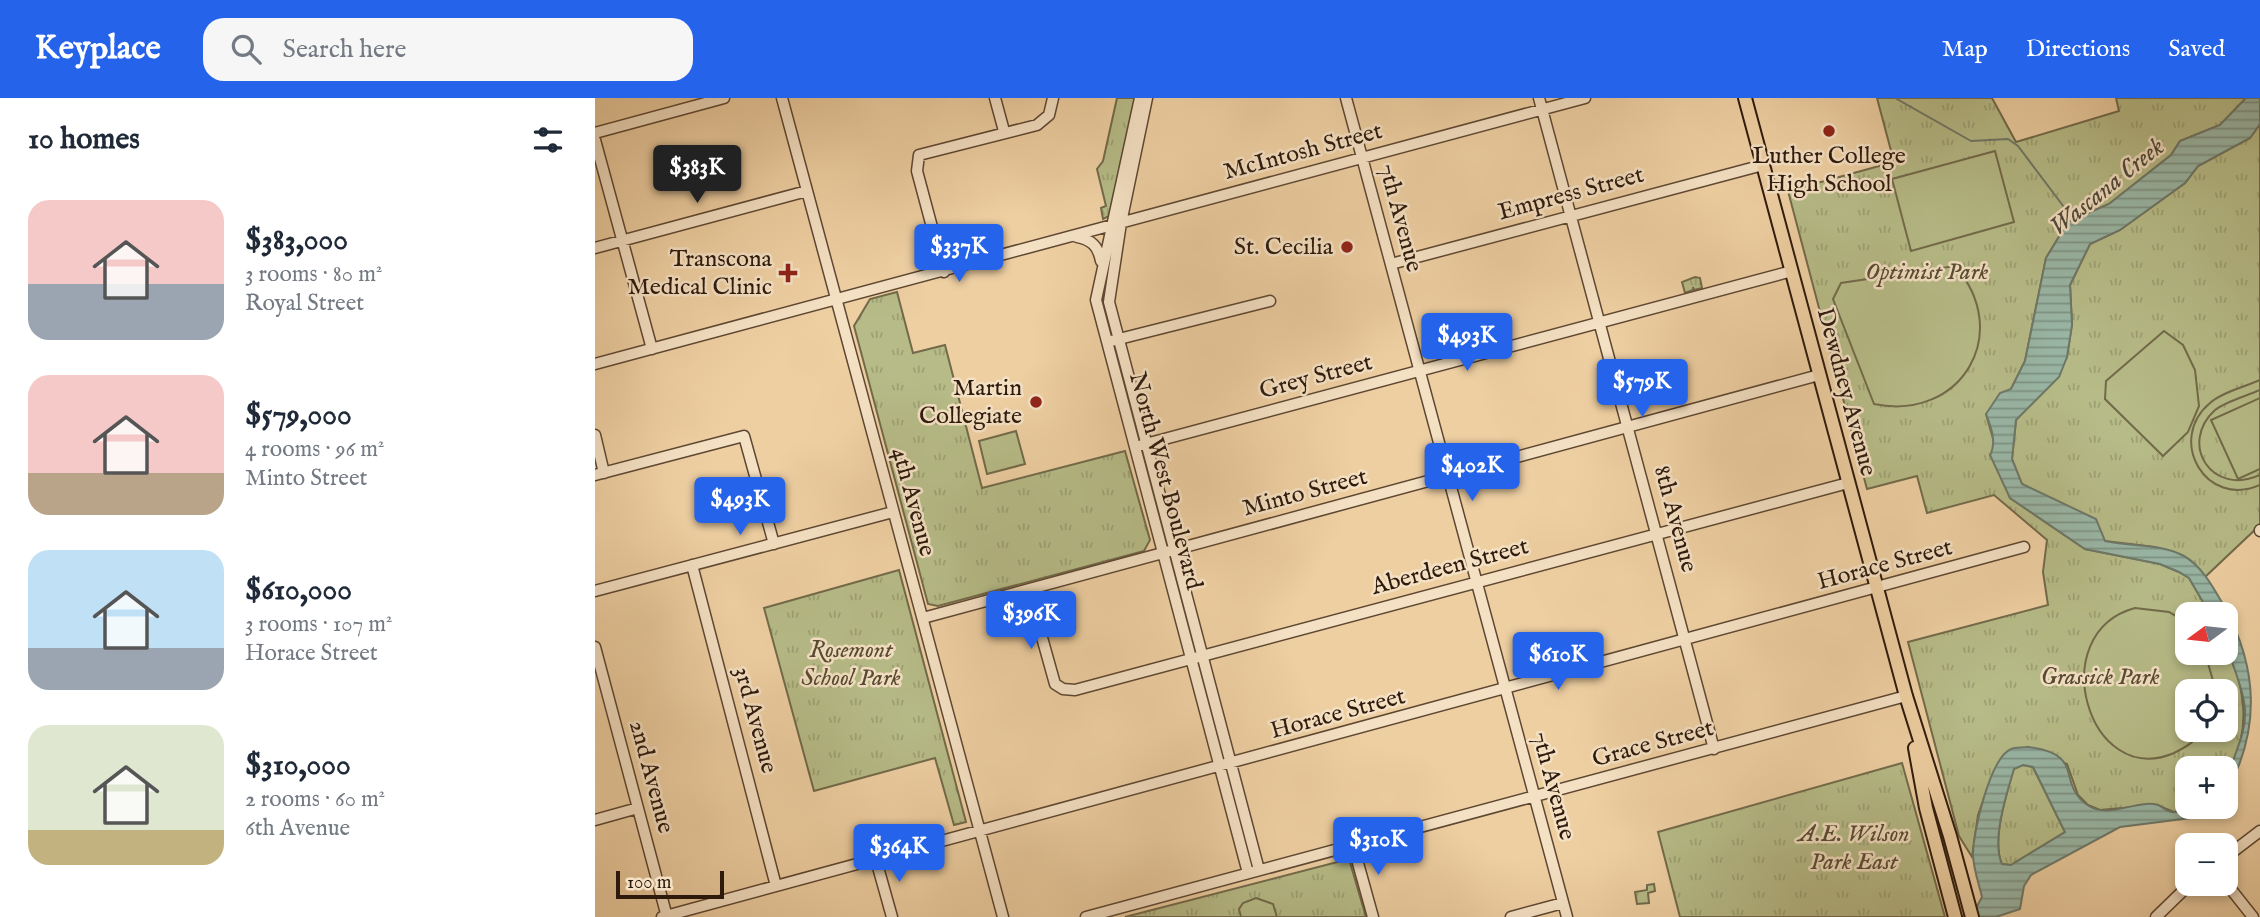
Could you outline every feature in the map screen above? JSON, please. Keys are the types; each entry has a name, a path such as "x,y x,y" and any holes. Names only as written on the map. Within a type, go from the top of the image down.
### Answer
{"main road":[{"name":"Dewdney Avenue","path":"1745,98 1906,696 1972,917"},
{"name":"Dewdney Avenue","path":"1906,696 1926,808 1955,917"}],"street":[{"path":"595,133 724,98"},
{"name":"4th Avenue","path":"782,98 1003,917"},
{"path":"995,98 1004,131"},
{"path":"944,272 917,171 919,155 1004,131 1037,125 1049,115 1053,98"},
{"name":"7th Avenue","path":"1346,98 1567,917"},
{"name":"8th Avenue","path":"1539,98 1714,749"},
{"name":"McIntosh Street","path":"595,364 1585,98"},
{"name":"North West Boulevard","path":"1146,99 1116,225 1102,265 1096,300 1220,767 1254,871"},
{"path":"595,140 652,349"},
{"name":"Empress Street","path":"1391,264 1763,165"},
{"path":"595,248 807,191"},
{"name":"North West Boulevard","path":"1116,225 1109,302 1117,340 1231,764 1254,871"},
{"path":"1073,236 1090,240 1099,250 1102,265"},
{"name":"Grey Street","path":"1134,447 1791,271"},
{"path":"1106,342 1270,301"},
{"name":"Minto Street","path":"923,618 1819,375"},
{"path":"595,435 600,474 744,436 774,544"},
{"name":"Aberdeen Street","path":"1029,591 1055,684 1075,690 1848,483"},
{"path":"595,591 893,512"},
{"name":"Horace Street","path":"665,917 1877,590 2024,547"},
{"name":"3rd Avenue","path":"692,565 776,886"},
{"name":"2nd Avenue","path":"595,647 665,917"},
{"name":"Grace Street","path":"1086,917 1115,914 1254,871 1906,696"},
{"path":"595,820 638,808"},
{"path":"2238,848 2260,831"},
{"path":"1353,845 1373,917"},
{"path":"876,860 892,917"},
{"path":"2156,917 2178,896"},
{"path":"2236,896 2253,917"},
{"path":"1511,917 1563,903"}],"green space":[{"path":"1117,98 1135,98 1109,216 1103,219 1101,208 1106,206 1097,169 1103,161"},
{"name":"Optimist Park","path":"1877,98 1992,98 2016,142 2119,111 2116,98 2246,98 2220,125 2180,141 2171,155 2109,204 2068,222 2046,258 2025,361 2011,389 1986,414 2010,498 2085,549 2160,564 2189,578 2203,602 2175,602 2175,665 2234,665 2238,675 2243,709 2243,725 2236,756 2175,756 2175,812 2157,805 2100,810 2088,805 2078,795 2067,764 2028,747 1988,787 1978,815 1972,857 1959,836 1908,642 2048,605 2043,572 2047,540 1994,495 1927,513 1917,476 1867,489 1788,191 1894,162"},
{"path":"2260,124 2260,525 2205,577 2183,556 2155,547 2105,541 2042,494 2022,484 2012,459 2016,420 2067,357 2072,324 2070,285 2090,244 2120,230 2185,183 2198,166 2250,138"},
{"path":"1995,151 2014,222 1911,251 1892,179"},
{"path":"1955,266 1972,292 1979,318 1978,344 1969,367 1953,386 1932,399 1905,406 1874,404 1833,299 1841,283"},
{"path":"1700,278 1702,288 1694,290 1693,287 1693,290 1685,293 1682,282"},
{"path":"897,292 913,353 945,345 982,488 1125,451 1150,540 1144,551 938,606 928,604 854,326 870,299"},
{"path":"2164,331 2183,345 2195,370 2199,406 2188,432 2163,456 2105,399 2106,381"},
{"path":"2260,380 2260,390 2220,407 2204,423 2200,451 2215,473 2228,479 2243,480 2260,475 2260,485 2241,490 2223,488 2209,479 2198,467 2192,452 2192,435 2197,418 2215,399"},
{"path":"2260,398 2260,469 2238,479 2211,420"},
{"path":"1016,431 1025,464 987,474 979,441"},
{"name":"Rosemont School Park","path":"899,570 966,822 954,825 935,758 814,791 764,608"},
{"name":"Grassick Park","path":"2135,608 2169,612 2175,616 2175,665 2208,665 2213,679 2175,679 2175,742 2193,742 2187,746 2174,753 2144,758 2119,749 2100,730 2088,704 2084,675 2090,646 2107,623"},
{"name":"A.E. Wilson Park East","path":"1902,763 1945,917 1680,917 1658,832"},
{"path":"2023,765 2033,767 2065,832 2011,865 2002,864 1998,843 2001,816 2014,768"},
{"path":"1349,859 1366,917 1125,917"},
{"path":"1654,884 1655,891 1648,893 1649,903 1637,904 1635,892 1647,890 1647,885"},
{"path":"1256,898 1273,904 1277,917 1241,917 1239,909 1243,903"}],"shaded area":[{"path":"2246,98 2260,98 2260,124 2250,138 2198,166 2185,183 2120,230 2090,244 2070,285 2072,325 2067,357 2059,377 2016,420 2012,459 2022,484 2096,519 2105,541 2155,547 2175,552 2190,560 2212,585 2222,602 2203,602 2189,578 2179,572 2160,564 2085,549 2010,498 1990,455 1993,440 1986,414 2000,393 2011,389 2025,361 2046,258 2068,222 2109,204 2171,155 2180,141 2220,125"},
{"path":"2238,636 2249,677 2251,700 2250,723 2238,767 2238,756 2234,756 2243,731 2245,709 2233,665 2238,665"},
{"path":"2028,747 2058,756 2068,771 2073,788 2089,806 2115,810 2141,804 2158,805 2175,812 2175,819 2183,819 2120,827 2031,875 2024,886 2020,909 1996,917 1961,917 1976,908 1982,897 1973,854 1979,813 1996,766 2003,755 2013,748","holes":["2023,765 2033,767 2065,832 2011,865 2002,864 1998,843 1999,830 2014,769"]}],"waterway":[{"name":"Wascana Creek","path":"1895,98 1971,141 2008,139 2018,146 2073,219"}],"place":[{"name":"Luther College High School","path":"1829,131"},
{"name":"St. Cecilia","path":"1347,247"},
{"name":"Transcona Medical Clinic","path":"788,273"},
{"name":"Martin Collegiate","path":"1036,402"}]}
